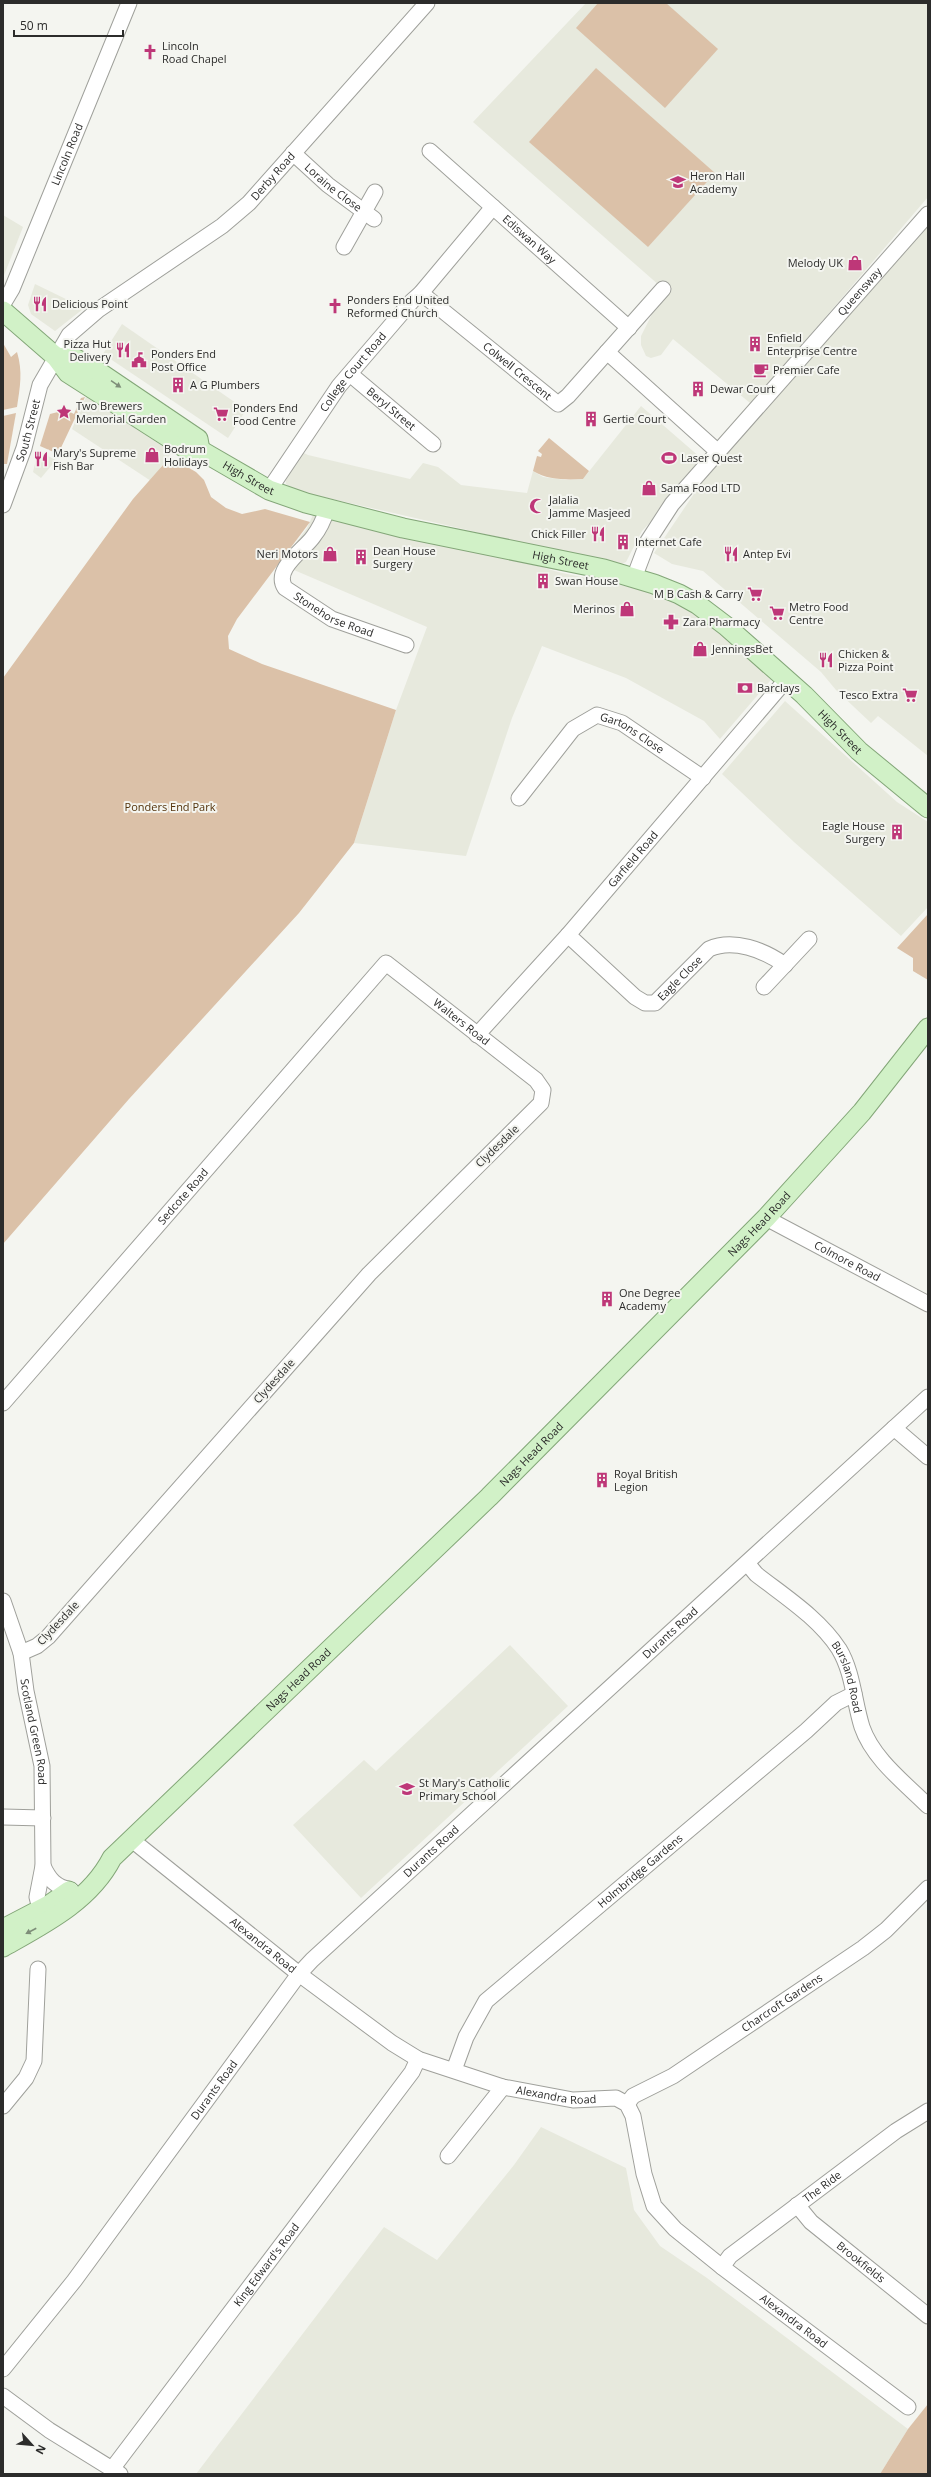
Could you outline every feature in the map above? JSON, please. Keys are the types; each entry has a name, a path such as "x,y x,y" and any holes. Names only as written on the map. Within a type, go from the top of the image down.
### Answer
{"main road":[{"name":"High Street","path":"3,311 56,357 68,373 185,448 191,451 200,450 269,490 287,498 428,534 582,564 664,588 694,602 726,626 786,680 855,747 928,808"},
{"name":"Nags Head Road","path":"73,1896 103,1876 112,1858 489,1497 766,1218 862,1112 928,1028"},
{"path":"3,1929 40,1909 47,1915 73,1896"},
{"path":"3,1947 46,1924 73,1896"}],"street":[{"name":"Lincoln Road","path":"3,304 23,262 129,3"},
{"name":"Derby Road","path":"56,357 69,335 91,317 141,280 222,226 249,203 427,3"},
{"name":"Ediswan Way","path":"430,151 629,328"},
{"name":"Loraine Close","path":"293,153 328,185 369,215"},
{"path":"344,247 369,215 375,192"},
{"name":"College Court Road","path":"269,490 340,386 412,301 422,293 493,207"},
{"name":"Queensway","path":"634,578 642,553 672,504 717,451 928,214"},
{"path":"664,289 607,352 717,451"},
{"name":"Colwell Crescent","path":"422,293 556,404 564,401 607,352"},
{"name":"South Street","path":"3,504 24,448 40,386 56,357"},
{"name":"Beryl Street","path":"350,374 433,444"},
{"name":"Stonehorse Road","path":"327,509 317,532 283,572 282,584 285,588 332,619 406,645"},
{"name":"Garfield Road","path":"477,1035 568,935 786,680"},
{"name":"Gartons Close","path":"519,798 573,729 597,715 622,723 703,778"},
{"name":"Eagle Close","path":"568,935 634,997 645,1003 655,1003 709,949 720,944 739,945 760,951 785,965"},
{"path":"764,986 810,939"},
{"name":"Walters Road","path":"362,989 386,963 536,1080 544,1090 541,1103 532,1111"},
{"name":"Sedcote Road","path":"3,1403 362,989"},
{"name":"Clydesdale","path":"20,1653 38,1646 48,1637 369,1274 532,1111"},
{"name":"Colmore Road","path":"766,1218 928,1304"},
{"name":"Durants Road","path":"3,2369 83,2268 299,1974 405,1872 928,1397"},
{"path":"894,1428 928,1457"},
{"name":"Bursland Road","path":"747,1563 756,1574 826,1631 840,1650 854,1694 862,1727 869,1743 928,1806"},
{"name":"Scotland Green Road","path":"3,1601 20,1653 26,1691 42,1766 43,1866 36,1897 40,1909"},
{"name":"Holmbridge Gardens","path":"454,2070 466,2037 486,2001 806,1731 836,1703 854,1694"},
{"path":"3,1817 43,1818"},
{"name":"Alexandra Road","path":"132,1840 156,1861 299,1974 392,2042 418,2059 503,2087 573,2100 616,2098 627,2104 633,2116 644,2174 654,2206 675,2229 722,2267 908,2407"},
{"path":"43,1866 48,1878 73,1896"},
{"name":"Charcroft Gardens","path":"627,2104 633,2096 673,2076 863,1948 886,1930 928,1888"},
{"path":"3,2106 26,2078 34,2061 38,1969"},
{"name":"King Edward's Road","path":"116,2471 412,2072 418,2059"},
{"path":"448,2156 503,2087"},
{"name":"The Ride","path":"722,2267 730,2256 896,2131 928,2111"},
{"name":"Brookfields","path":"797,2206 811,2222 928,2316"},
{"path":"3,2396 49,2430 116,2471"}],"shaded area":[{"path":"586,3 928,3 928,197 764,389 734,432 642,531 626,562 620,565 293,490 286,484 285,477 302,452 308,455 410,479 423,463 438,467 461,485 527,493 533,471 543,477 566,480 583,479 641,406 701,458 750,403 673,339 661,355 651,358 646,356 641,345 641,336 652,314 668,293 473,122"},
{"path":"3,215 23,227 3,278"},
{"path":"928,225 928,756 878,716 871,723 836,690 821,672 703,571 672,564 654,553 706,476"},
{"path":"35,284 72,302 82,301 88,305 55,331 31,314 28,305"},
{"path":"122,324 246,410 228,438 103,354"},
{"path":"86,397 172,452 151,481 72,429"},
{"path":"38,451 56,460 41,478 33,472"},
{"path":"313,515 423,541 489,551 558,572 667,595 719,630 775,675 720,739 704,721 626,678 542,646 512,718 466,856 354,843 396,710 427,627 280,564 307,528"},
{"path":"785,701 897,802 928,822 928,907 901,936 794,842 722,774"},
{"name":"St Mary's Catholic Primary School","path":"510,1645 568,1706 361,1898 293,1825 364,1760 376,1771"},
{"path":"541,2127 626,2168 634,2210 660,2246 707,2278 908,2429 880,2474 196,2474 384,2227 437,2260 514,2165"}],"green space":[{"path":"598,3 666,3 718,49 665,108 576,28"},
{"path":"596,68 715,173 648,247 529,142"},
{"path":"3,343 11,357 17,352 20,366 20,386 17,407 3,410"},
{"path":"85,397 58,454 40,446 50,414 66,410 74,414 81,398"},
{"path":"16,413 7,464 3,464 3,416"},
{"path":"549,438 589,471 583,479 551,478 533,471 537,456 541,457 542,454 538,451"},
{"name":"Ponders End Park","path":"170,457 196,472 204,480 211,497 226,508 242,514 265,509 310,522 237,619 228,636 229,649 262,664 396,710 354,843 299,913 129,1099 3,1244 3,678 133,499"},
{"path":"928,914 928,980 913,971 913,958 897,948"},
{"path":"928,2404 928,2474 880,2474 908,2429"}],"place":[{"name":"Lincoln Road Chapel","path":"150,52"},
{"name":"Heron Hall Academy","path":"678,182"},
{"name":"Melody UK","path":"855,263"},
{"name":"Delicious Point","path":"40,304"},
{"name":"Ponders End United Reformed Church","path":"335,306"},
{"name":"Enfield Enterprise Centre","path":"755,344"},
{"name":"Pizza Hut Delivery","path":"123,350"},
{"name":"Ponders End Post Office","path":"139,360"},
{"name":"Premier Cafe","path":"761,370"},
{"name":"A G Plumbers","path":"178,385"},
{"name":"Dewar Court","path":"698,389"},
{"name":"Two Brewers Memorial Garden","path":"64,412"},
{"name":"Ponders End Food Centre","path":"221,414"},
{"name":"Gertie Court","path":"591,419"},
{"name":"Bodrum Holidays","path":"152,455"},
{"name":"Laser Quest","path":"669,458"},
{"name":"Mary's Supreme Fish Bar","path":"41,459"},
{"name":"Sama Food LTD","path":"649,488"},
{"name":"Jalalia Jamme Masjeed","path":"537,506"},
{"name":"Chick Filler","path":"598,534"},
{"name":"Internet Cafe","path":"623,542"},
{"name":"Neri Motors","path":"330,554"},
{"name":"Antep Evi","path":"731,554"},
{"name":"Dean House Surgery","path":"361,557"},
{"name":"Swan House","path":"543,581"},
{"name":"M B Cash & Carry","path":"755,594"},
{"name":"Merinos","path":"627,609"},
{"name":"Metro Food Centre","path":"777,613"},
{"name":"Zara Pharmacy","path":"671,622"},
{"name":"JenningsBet","path":"700,649"},
{"name":"Chicken & Pizza Point","path":"826,660"},
{"name":"Barclays","path":"745,688"},
{"name":"Tesco Extra","path":"910,695"},
{"name":"Eagle House Surgery","path":"897,832"},
{"name":"One Degree Academy","path":"607,1299"},
{"name":"Royal British Legion","path":"602,1480"},
{"name":"St Mary's Catholic Primary School","path":"407,1789"}]}
